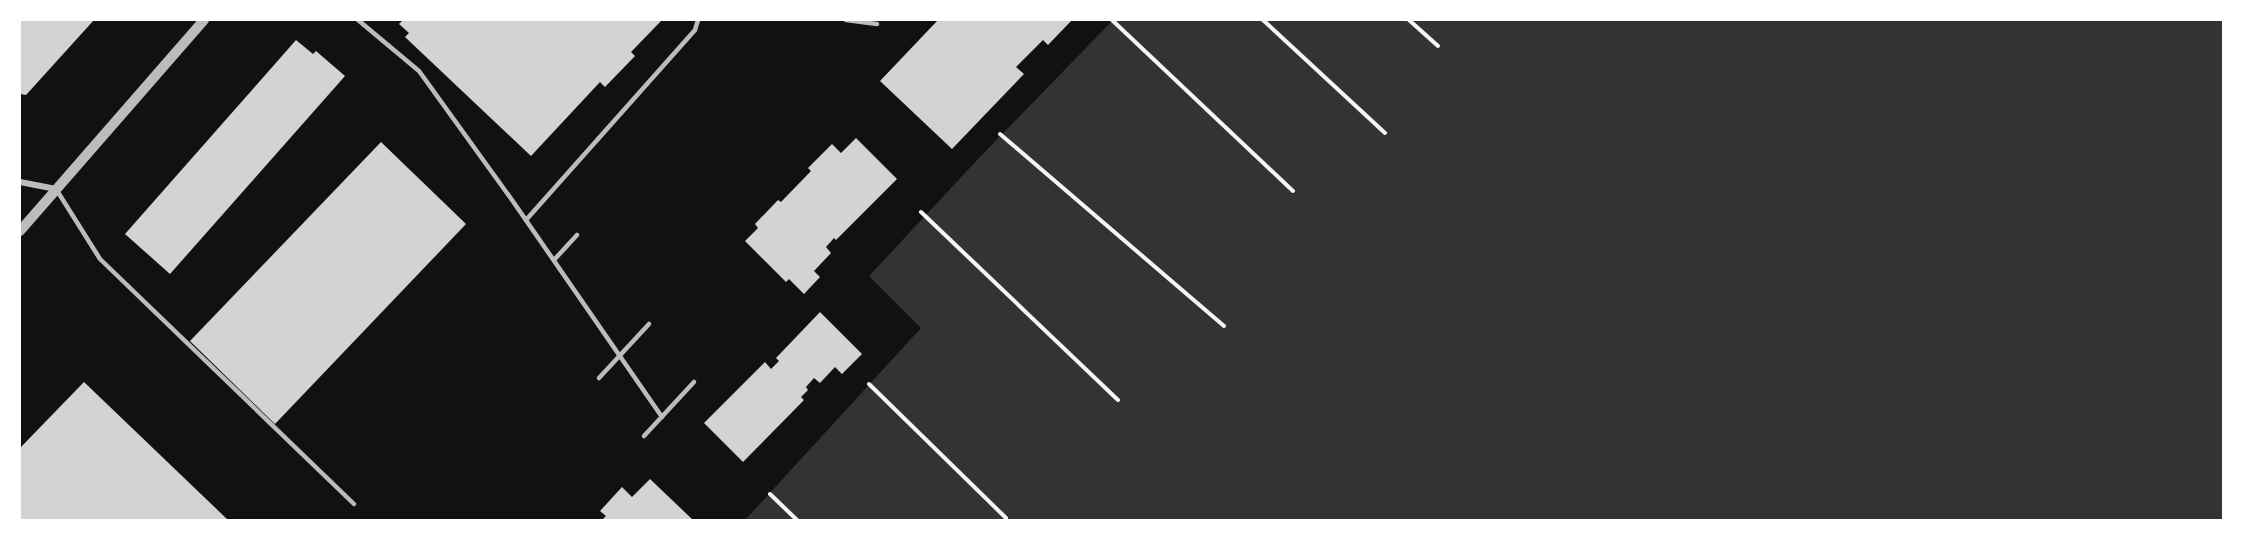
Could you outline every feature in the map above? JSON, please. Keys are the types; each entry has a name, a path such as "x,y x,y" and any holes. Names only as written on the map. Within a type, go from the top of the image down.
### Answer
{"street":[{"path":"20,231 204,20"},
{"path":"20,182 56,189"}],"lane":[{"path":"358,20 419,71 526,220 662,417"},
{"path":"526,220 695,30 698,20"},
{"path":"846,20 877,24"},
{"path":"56,189 100,259 354,504"},
{"path":"554,260 577,235"},
{"path":"599,378 649,324"},
{"path":"644,436 694,382"}],"path":[{"path":"1112,20 1293,191"},
{"path":"1263,20 1385,133"},
{"path":"1409,20 1438,46"},
{"path":"1000,134 1224,326"},
{"path":"921,212 1118,400"},
{"path":"869,384 1006,518"},
{"path":"770,494 797,520"}],"shaded area":[{"path":"1113,20 2223,20 2223,520 745,520 921,328 869,276"}],"building":[{"path":"20,20 94,20 26,95 20,94"},
{"path":"403,20 662,20 631,52 635,56 605,87 600,82 531,156 405,37 409,33 399,24"},
{"path":"938,20 1072,20 1048,45 1043,40 1016,67 1024,74 952,149 880,81"},
{"path":"296,40 313,54 316,51 345,76 170,274 125,234"},
{"path":"856,138 897,179 836,240 834,238 826,247 831,253 814,271 820,277 804,294 789,279 786,282 745,241 758,228 755,224 778,200 781,202 811,171 808,168 832,144 841,153"},
{"path":"381,142 466,224 275,424 190,341"},
{"path":"820,312 862,354 842,374 835,367 820,383 814,378 806,387 808,390 801,397 804,400 743,462 704,423 765,362 771,369 779,361 776,358"},
{"path":"84,382 228,520 20,520 20,448"},
{"path":"650,479 693,520 602,520 606,516 600,511 622,487 632,497"}]}
